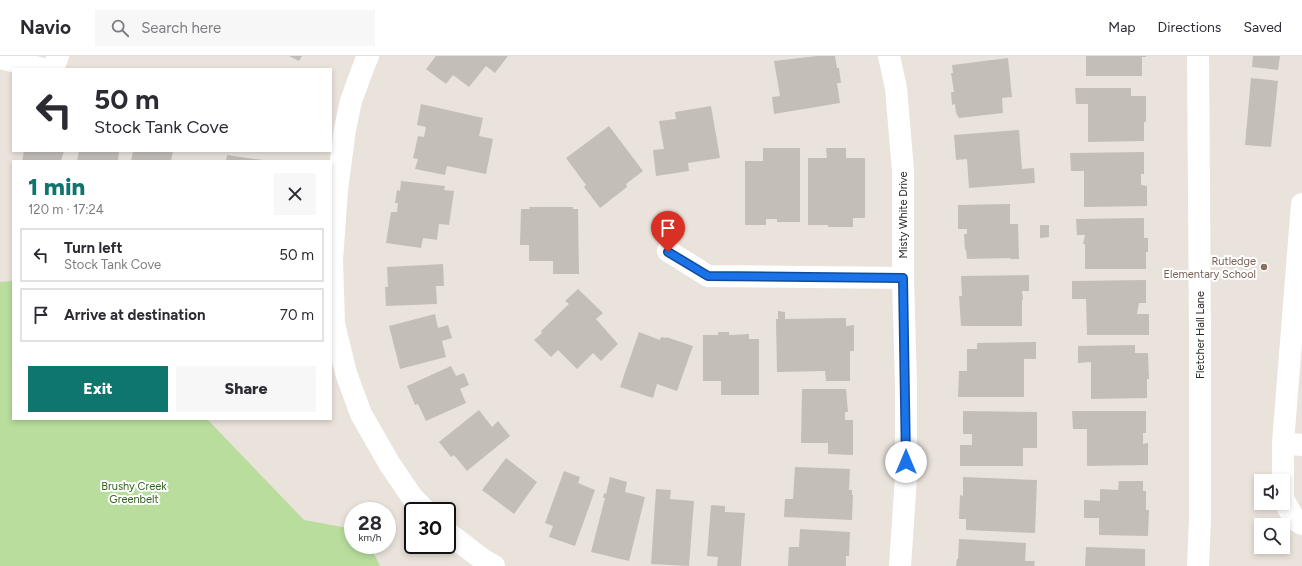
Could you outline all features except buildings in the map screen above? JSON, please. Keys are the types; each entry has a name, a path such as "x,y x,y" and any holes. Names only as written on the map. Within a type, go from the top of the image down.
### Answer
{"street":[{"path":"53,68 58,56"},
{"path":"368,56 351,101 338,127 337,190 332,260 334,324 346,373 361,414 389,463 417,502"},
{"name":"Misty White Drive","path":"889,56 896,88 903,171 906,477 900,566"},
{"name":"Fletcher Hall Lane","path":"1198,56 1200,332 1200,520 1198,566"},
{"path":"0,58 39,68"},
{"path":"1302,204 1292,444 1283,498 1295,520 1302,524"},
{"path":"668,252 708,276 903,278"},
{"path":"456,539 482,560 494,566"}],"green space":[{"name":"Brushy Creek Greenbelt","path":"12,281 12,420 208,420 304,520 344,527 344,554 374,554 380,566 0,566 0,282"}],"place":[{"name":"Rutledge Elementary School","path":"1264,267"}],"route":[{"path":"668,252 708,276 903,278 906,384 906,462"}]}
